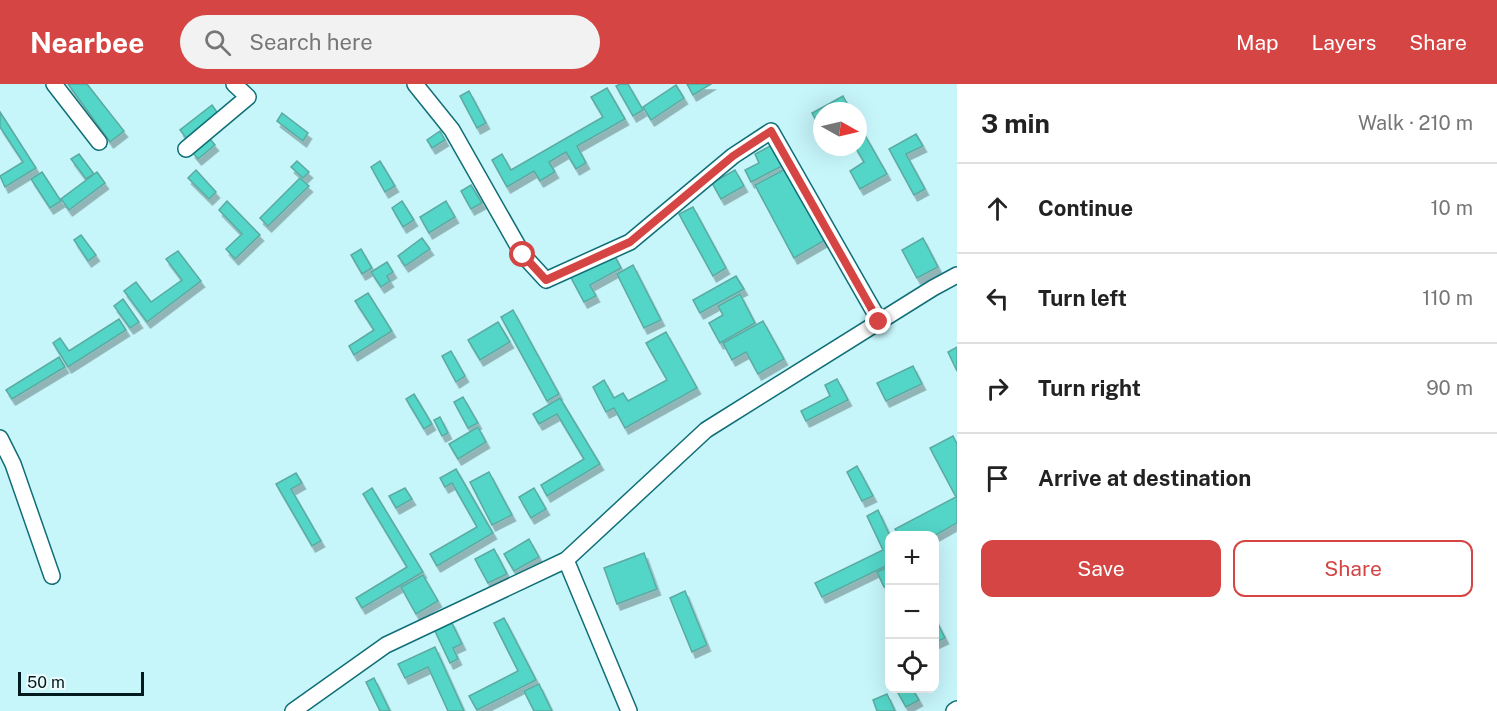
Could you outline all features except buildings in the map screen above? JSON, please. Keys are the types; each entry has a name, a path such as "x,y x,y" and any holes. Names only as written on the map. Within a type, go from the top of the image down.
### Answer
{"street":[{"path":"54,84 99,142"},
{"path":"186,150 248,97 234,84"},
{"path":"415,84 452,130 523,255 546,280 630,242 733,156 771,131 879,322"},
{"path":"293,711 386,645 566,560 706,430 957,275"},
{"path":"0,438 13,464 52,576"},
{"path":"566,560 629,711"}],"route":[{"path":"523,255 546,280 630,242 733,156 771,131 879,322"}]}
